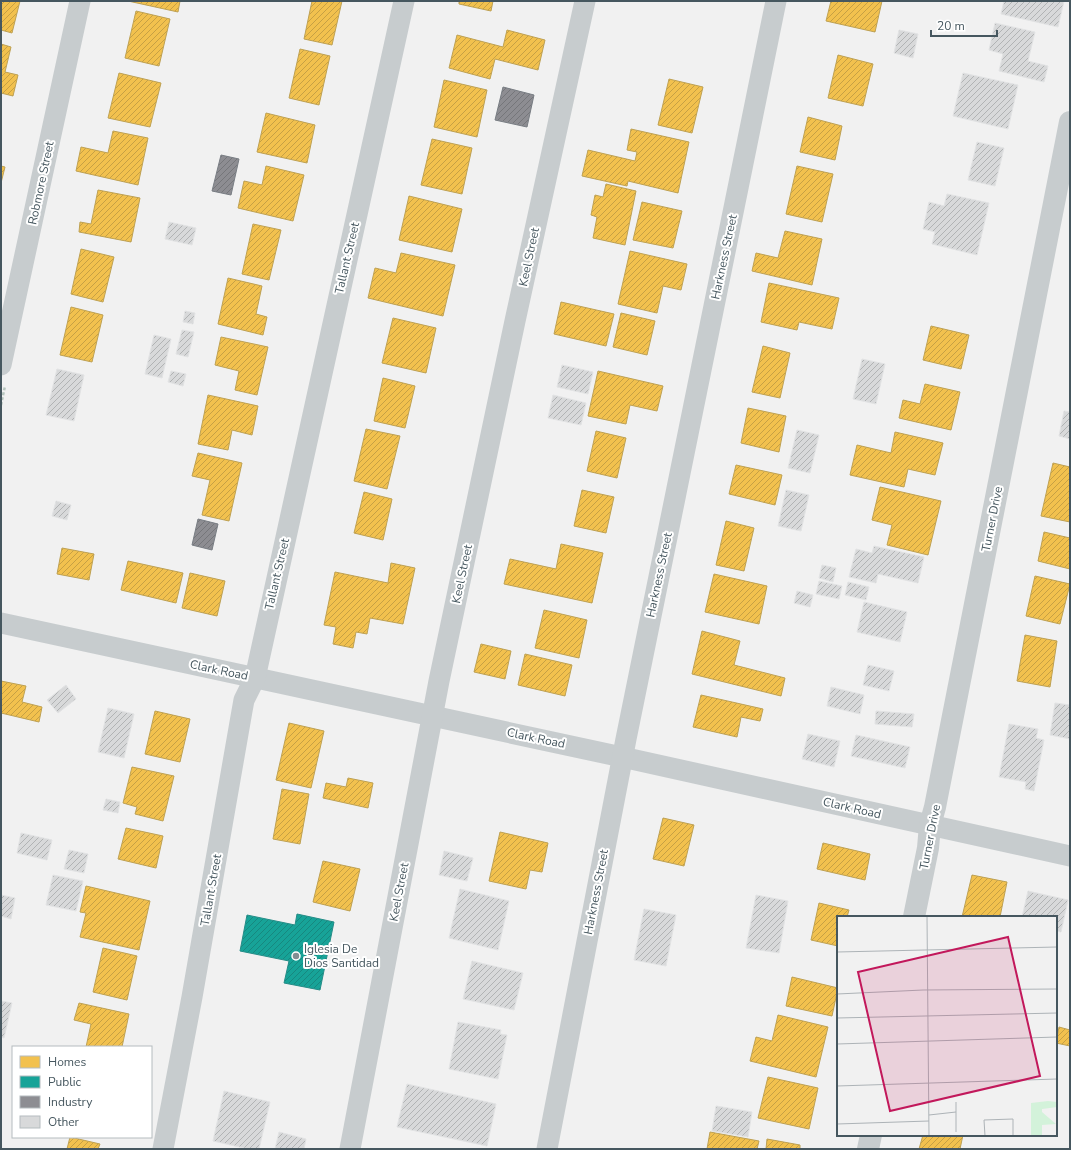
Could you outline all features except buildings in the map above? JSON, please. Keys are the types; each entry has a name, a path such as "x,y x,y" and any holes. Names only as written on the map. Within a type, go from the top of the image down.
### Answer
{"street":[{"name":"Robmore Street","path":"1,365 80,1"},
{"name":"Tallant Street","path":"163,1149 192,997 244,700 255,678 404,1"},
{"name":"Keel Street","path":"350,1149 432,715 584,1"},
{"name":"Harkness Street","path":"547,1149 622,757 776,1"},
{"name":"Turner Drive","path":"914,916 928,848 930,825 935,807 1070,122"},
{"name":"Clark Road","path":"1,623 432,715 1070,856"},
{"path":"868,1149 871,1136"}],"place":[{"name":"Iglesia De Dios Santidad","path":"296,956"}]}
